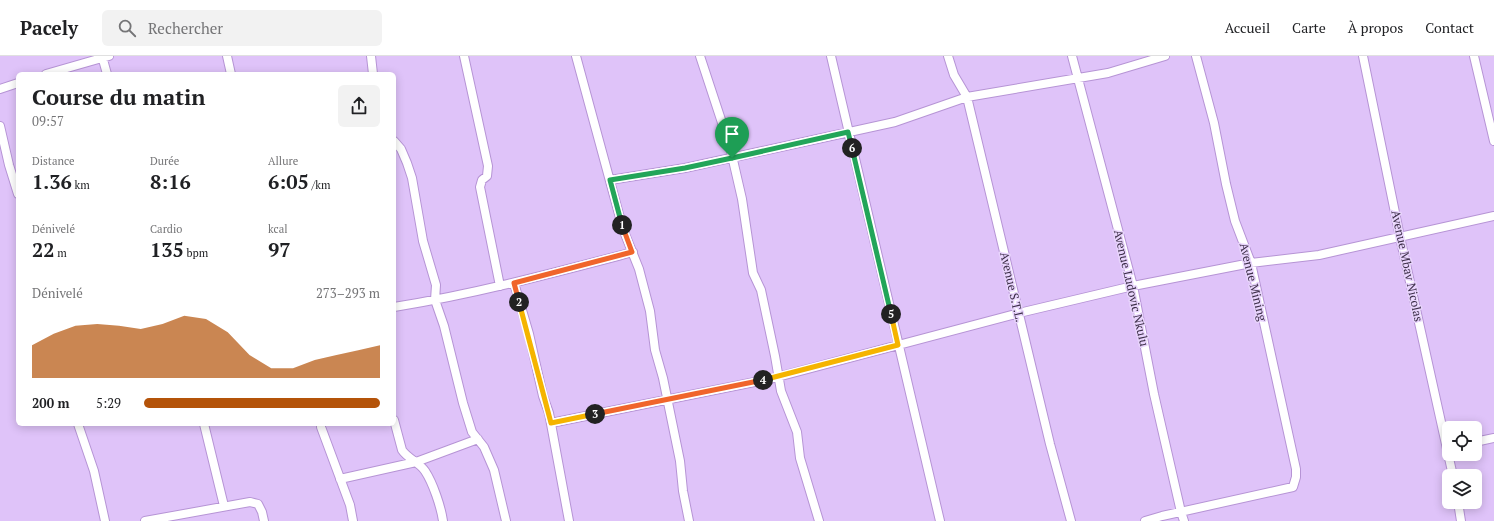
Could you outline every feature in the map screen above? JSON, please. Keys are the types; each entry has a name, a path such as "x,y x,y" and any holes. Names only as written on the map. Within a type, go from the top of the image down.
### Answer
{"street":[{"path":"227,56 231,72"},
{"path":"371,56 373,72"},
{"path":"464,56 488,166 487,176 482,180 480,187 500,286"},
{"path":"576,56 623,229 639,269 650,311 655,350 680,461 683,491 689,521"},
{"path":"700,56 716,101 732,158 742,199 754,273 761,290 781,391 797,432 800,458 819,521"},
{"path":"831,56 940,521"},
{"name":"Avenue S.T.L.","path":"948,56 954,75 967,97 1050,444 1070,521"},
{"name":"Avenue Ludovic Nkulu","path":"1072,56 1133,286 1160,425 1184,521"},
{"path":"610,180 685,168 895,122 967,97 1108,73 1165,56"},
{"name":"Avenue Mining","path":"1181,512 1293,487 1296,477 1296,469 1251,263 1235,221 1214,123 1196,56"},
{"name":"Avenue Mbav Nicolas","path":"1363,56 1400,237 1442,422"},
{"path":"1474,56 1494,142"},
{"path":"53,72 105,57 107,72"},
{"path":"0,89 16,83"},
{"path":"0,126 16,188"},
{"path":"396,143 401,149 412,178 422,233 436,285 435,300 444,326 468,419 472,432 484,448 494,470 506,521"},
{"path":"551,423 779,376 1019,313 1133,286 1251,263 1319,255 1494,216"},
{"path":"396,307 514,283 632,252"},
{"path":"514,283 529,334 551,423 569,521"},
{"path":"79,426 94,472 105,521"},
{"path":"204,426 224,506"},
{"path":"321,426 350,504 353,521"},
{"path":"396,426 402,450 425,472 441,508 443,521"},
{"path":"1482,441 1494,438"},
{"path":"340,479 416,462 478,439"},
{"path":"145,521 250,502 258,504 264,521"},
{"path":"1459,509 1462,521"},
{"path":"1145,521 1181,512"}],"route":[{"path":"848,132 898,345 770,379 551,423 543,396 529,334 514,283 632,252 623,229 610,180 685,168 732,158 848,132"}]}
